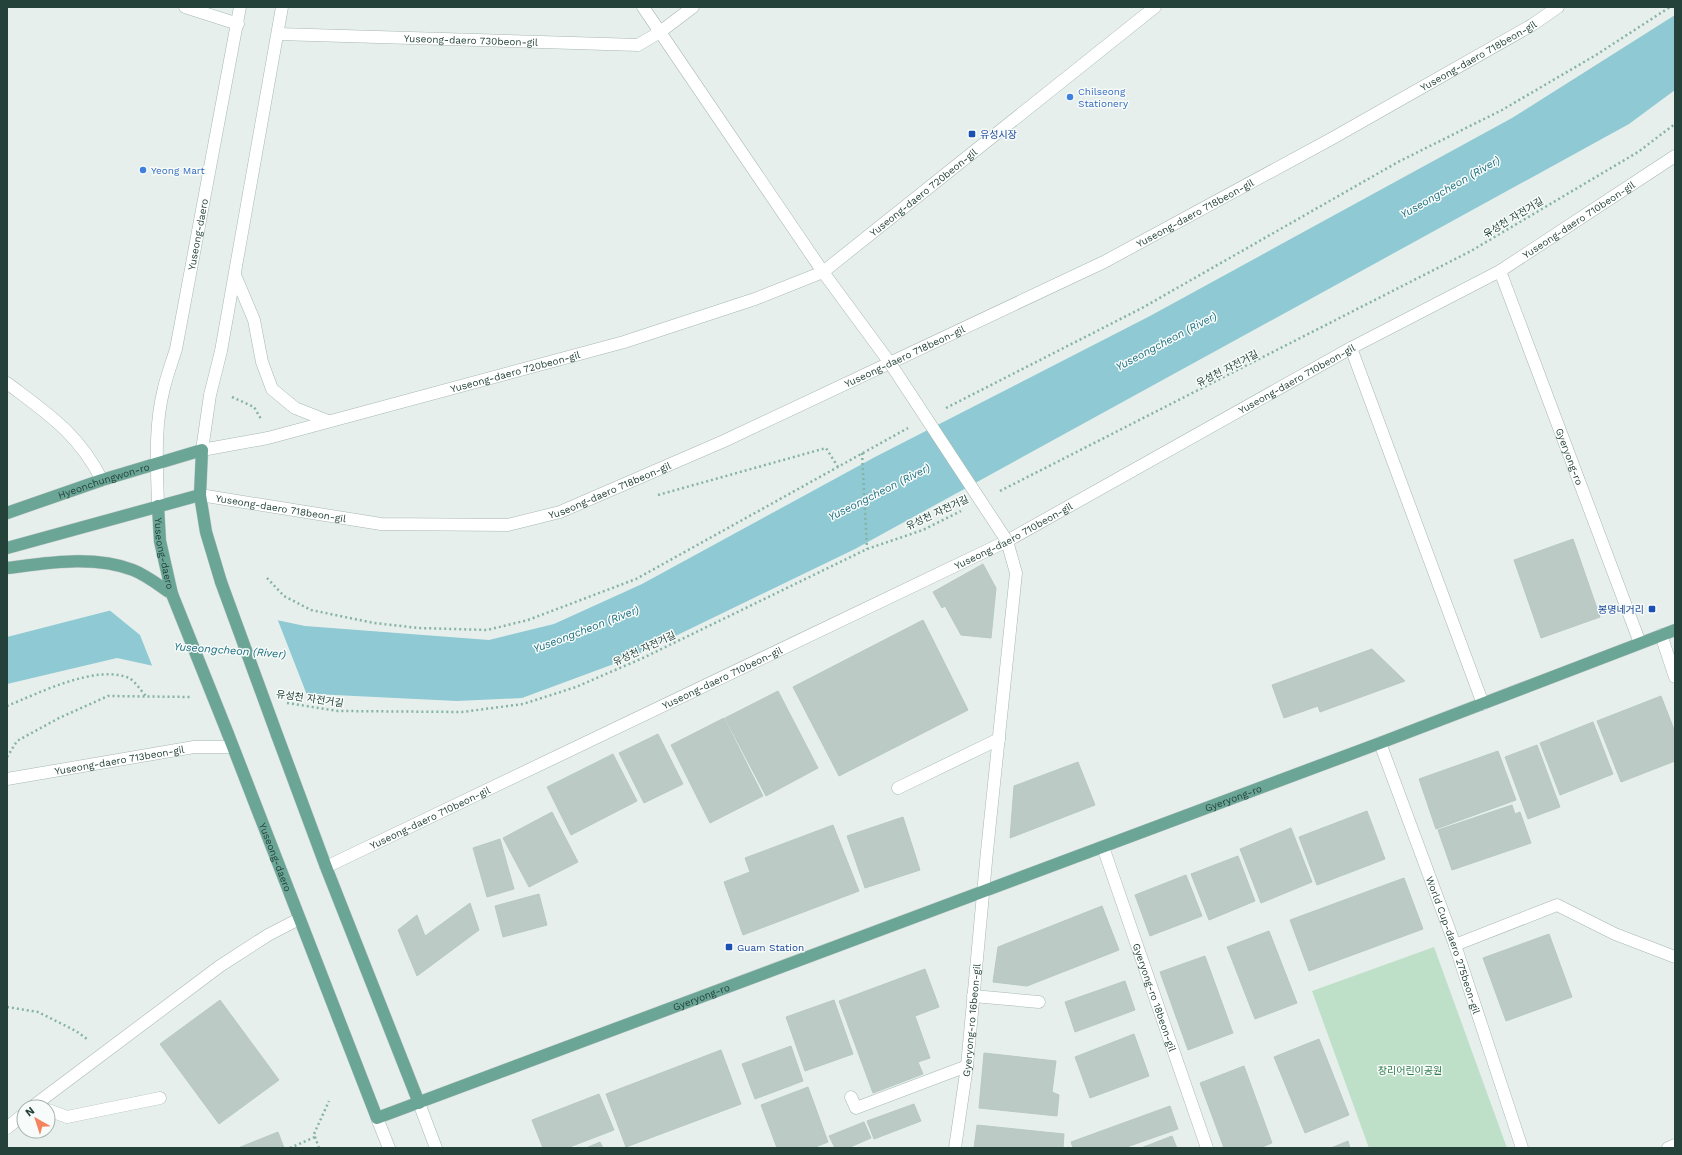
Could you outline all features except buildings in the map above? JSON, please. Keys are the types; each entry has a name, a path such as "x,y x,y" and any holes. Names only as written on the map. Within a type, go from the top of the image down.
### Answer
{"main road":[{"name":"Hyeonchungwon-ro","path":"7,512 102,480 202,450"},
{"path":"202,450 200,495 206,532 221,582 326,867 419,1103 377,1118"},
{"path":"7,548 200,495"},
{"name":"Yuseong-daero","path":"158,506 160,541 172,594 377,1118"},
{"path":"7,568 53,562 98,562 133,570 172,594"},
{"name":"Gyeryong-ro","path":"419,1103 1380,743 1675,630"}],"street":[{"path":"185,7 238,24"},
{"name":"Yuseong-daero","path":"158,506 157,464 159,423 163,389 176,350 240,7"},
{"path":"202,450 210,395 221,351 282,7"},
{"path":"643,7 823,272 890,363 1006,541 1016,572 983,892"},
{"name":"Yuseong-daero 730beon-gil","path":"278,34 638,45 660,32 693,7"},
{"name":"Yuseong-daero 720beon-gil","path":"202,450 268,438 328,420 400,403 624,342 755,299 823,272 1155,7"},
{"name":"Yuseong-daero 718beon-gil","path":"200,495 381,524 508,525 560,512 724,441 1104,262 1331,139 1532,25 1558,7"},
{"name":"Yuseong-daero 710beon-gil","path":"326,867 1006,541 1351,348 1500,271 1675,156"},
{"name":"Gyeryong-ro","path":"1500,271 1640,643"},
{"path":"235,275 254,320 262,362 272,389 295,408 328,420"},
{"path":"1351,348 1483,704"},
{"path":"7,383 55,419 78,442 92,461 102,480"},
{"path":"1660,635 1675,677"},
{"path":"898,788 999,739"},
{"name":"World Cup-daero 275beon-gil","path":"1380,743 1455,945 1522,1148"},
{"name":"Yuseong-daero 713beon-gil","path":"7,779 194,747 232,747"},
{"name":"Gyeryong-ro 18beon-gil","path":"1103,847 1207,1148"},
{"name":"Gyeryong-ro 16beon-gil","path":"955,1148 967,1066 983,892"},
{"path":"1455,945 1557,905 1615,934 1675,957"},
{"path":"44,1099 104,1052 220,966 268,935 299,919"},
{"path":"973,996 1039,1002"},
{"path":"851,1097 856,1108 967,1066"},
{"path":"56,1113 67,1117 160,1098"},
{"path":"419,1103 436,1148"},
{"name":"Yuseong-daero","path":"377,1118 390,1148"},
{"path":"7,1128 16,1121"},
{"path":"1668,1148 1675,1145"}],"path":[{"path":"941,410 1142,308 1398,162 1502,110 1596,55 1670,7"},
{"name":"유성천 자전거길","path":"999,492 1471,251 1638,152 1675,124"},
{"path":"232,397 254,407"},
{"path":"267,578 284,596 311,610 381,624 419,628 487,630 528,620 636,579 915,425"},
{"path":"657,495 826,448 838,468"},
{"path":"862,453 867,549"},
{"name":"유성천 자전거길","path":"283,702 338,711 462,712 524,704 576,687 643,658 867,549 923,530 965,509"},
{"path":"7,706 51,688 87,677 110,674 130,678 147,696"},
{"path":"7,757 17,741 59,718 108,696 196,697"},
{"path":"7,1007 38,1012 76,1031 104,1052"},
{"path":"319,1148 314,1134 330,1101"},
{"path":"290,1148 315,1137"}],"green space":[{"name":"창리어린이공원","path":"1434,947 1507,1148 1369,1148 1312,991"}],"water":[{"name":"Yuseongcheon (River)","path":"1675,15 1675,90 1629,124 855,549 630,658 522,698 457,701 273,692 117,658 7,684 7,637 116,609 224,609 305,626 489,640 554,624 642,584 875,457 1150,316 1512,118"}],"pier":[{"path":"116,607 224,607 277,618 307,695 272,694 153,668 140,635 108,609"}],"place":[{"name":"Chilseong Stationery","path":"1070,97"},
{"name":"유성시장","path":"972,134"},
{"name":"Yeong Mart","path":"143,170"},
{"name":"봉명네거리","path":"1652,609"},
{"name":"Guam Station","path":"729,947"}]}
